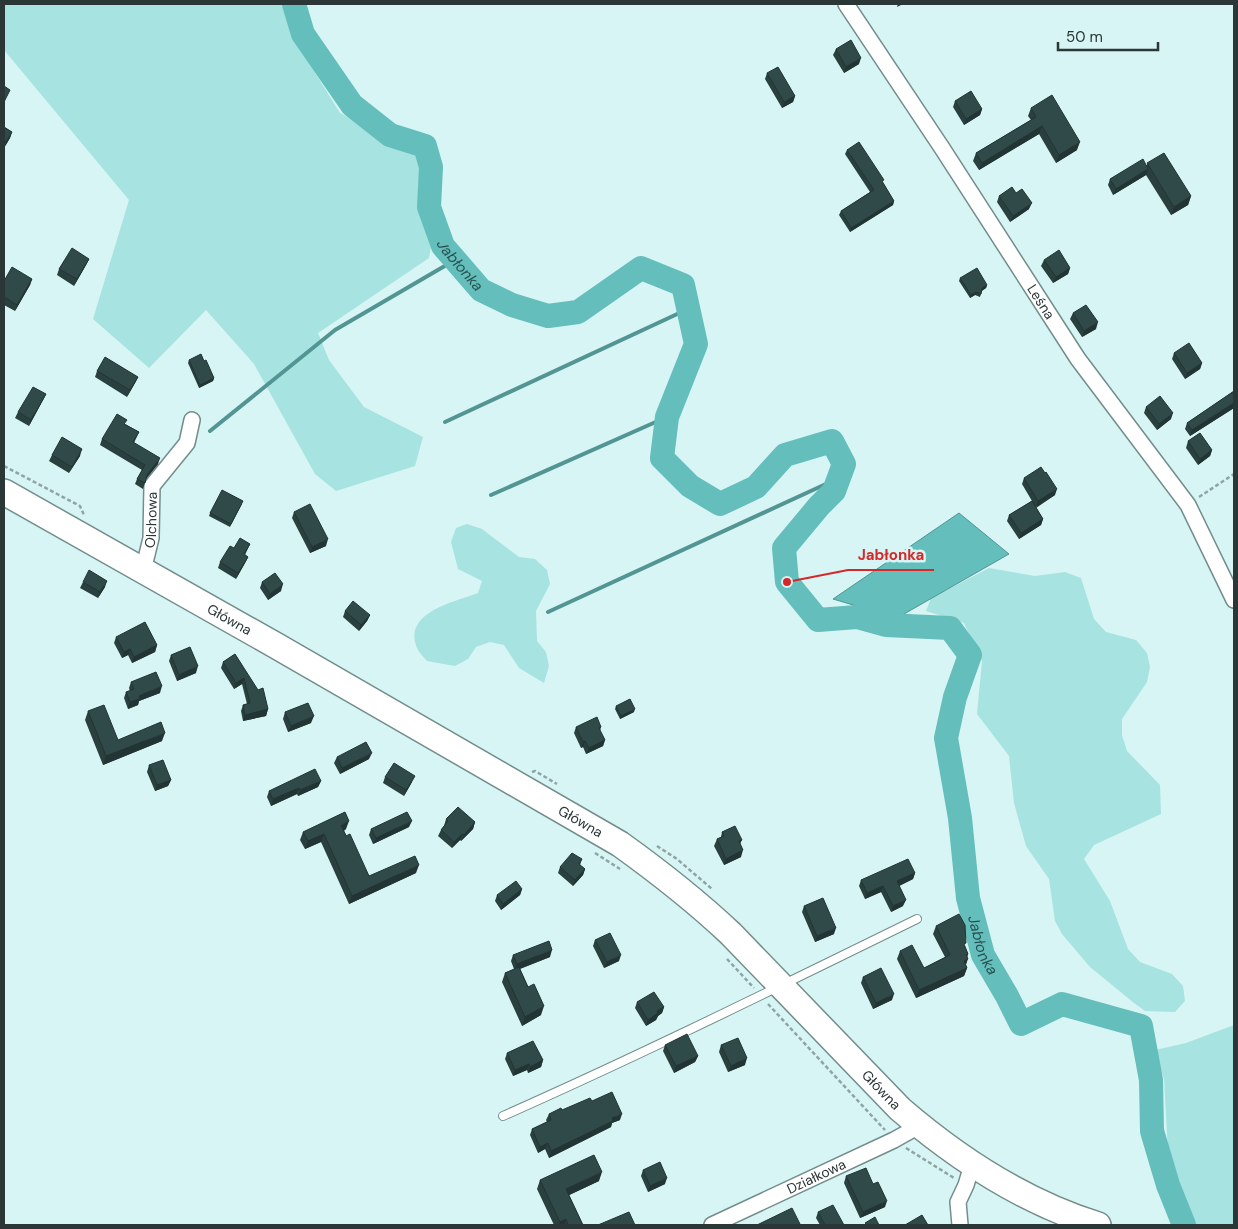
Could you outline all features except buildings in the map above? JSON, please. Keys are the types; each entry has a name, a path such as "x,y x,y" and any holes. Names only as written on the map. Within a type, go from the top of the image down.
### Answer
{"main road":[{"name":"Główna","path":"4,492 300,659 620,844 702,906 731,934 771,991 919,1126 969,1175 1025,1195 1098,1225"}],"street":[{"name":"Leśna","path":"846,4 942,148 1078,359 1188,505 1234,600"},
{"name":"Olchowa","path":"144,571 151,538 152,486 187,443 192,420"},
{"name":"Działkowa","path":"712,1225 894,1140 919,1126"},
{"path":"960,1225 958,1202 969,1175"}],"lane":[{"path":"503,1116 603,1072 917,919"}],"path":[{"path":"1188,505 1234,474"},
{"path":"595,853 620,869"},
{"path":"724,956 771,991 894,1140 969,1175"}],"shaded area":[{"path":"4,4 284,4 301,50 340,113 404,145 419,158 419,209 433,236 429,258 318,333 329,360 364,407 423,437 415,466 336,491 315,474 254,364 206,310 149,368 93,319 129,200 4,50"},
{"path":"959,513 1009,554 897,618 833,599"},
{"path":"467,524 482,529 519,557 535,559 547,570 550,584 536,611 537,641 546,652 549,666 544,683 519,668 504,645 490,642 476,647 468,659 455,666 427,661 417,648 414,636 417,625 424,617 433,610 478,593 482,581 458,569 451,542 456,528"},
{"path":"989,568 1035,576 1065,572 1081,578 1094,619 1106,632 1136,640 1147,653 1150,667 1147,682 1122,719 1122,735 1127,751 1160,785 1161,814 1094,845 1084,859 1110,901 1128,949 1140,962 1172,974 1183,986 1185,1001 1175,1012 1145,1011 1134,1003 1090,967 1062,934 1055,921 1049,879 1026,846 1014,803 1009,756 977,714 982,661 964,623 926,611 931,598"},
{"path":"1234,1025 1234,1225 1196,1225 1168,1152 1164,1079 1155,1050 1186,1043"}],"waterway":[{"name":"Jabłonka","path":"294,4 303,34 352,105 390,135 425,146 431,167 429,207 443,246 481,290 512,305 548,316 578,312 641,268 683,285 696,344 667,417 662,458 690,486 720,504 756,487 785,455 832,441 844,464 834,491 784,548 787,582 818,620 857,617 886,625 950,628 970,655 955,697 946,738 960,818 968,898 983,955 1021,1024 1062,1004 1141,1026 1151,1080 1152,1131 1168,1185 1184,1225"},
{"path":"210,431 335,330 455,260"},
{"path":"445,422 688,309"},
{"path":"491,495 667,417"},
{"path":"548,612 839,478"}],"place":[{"name":"Jabłonka","path":"787,582"}]}
